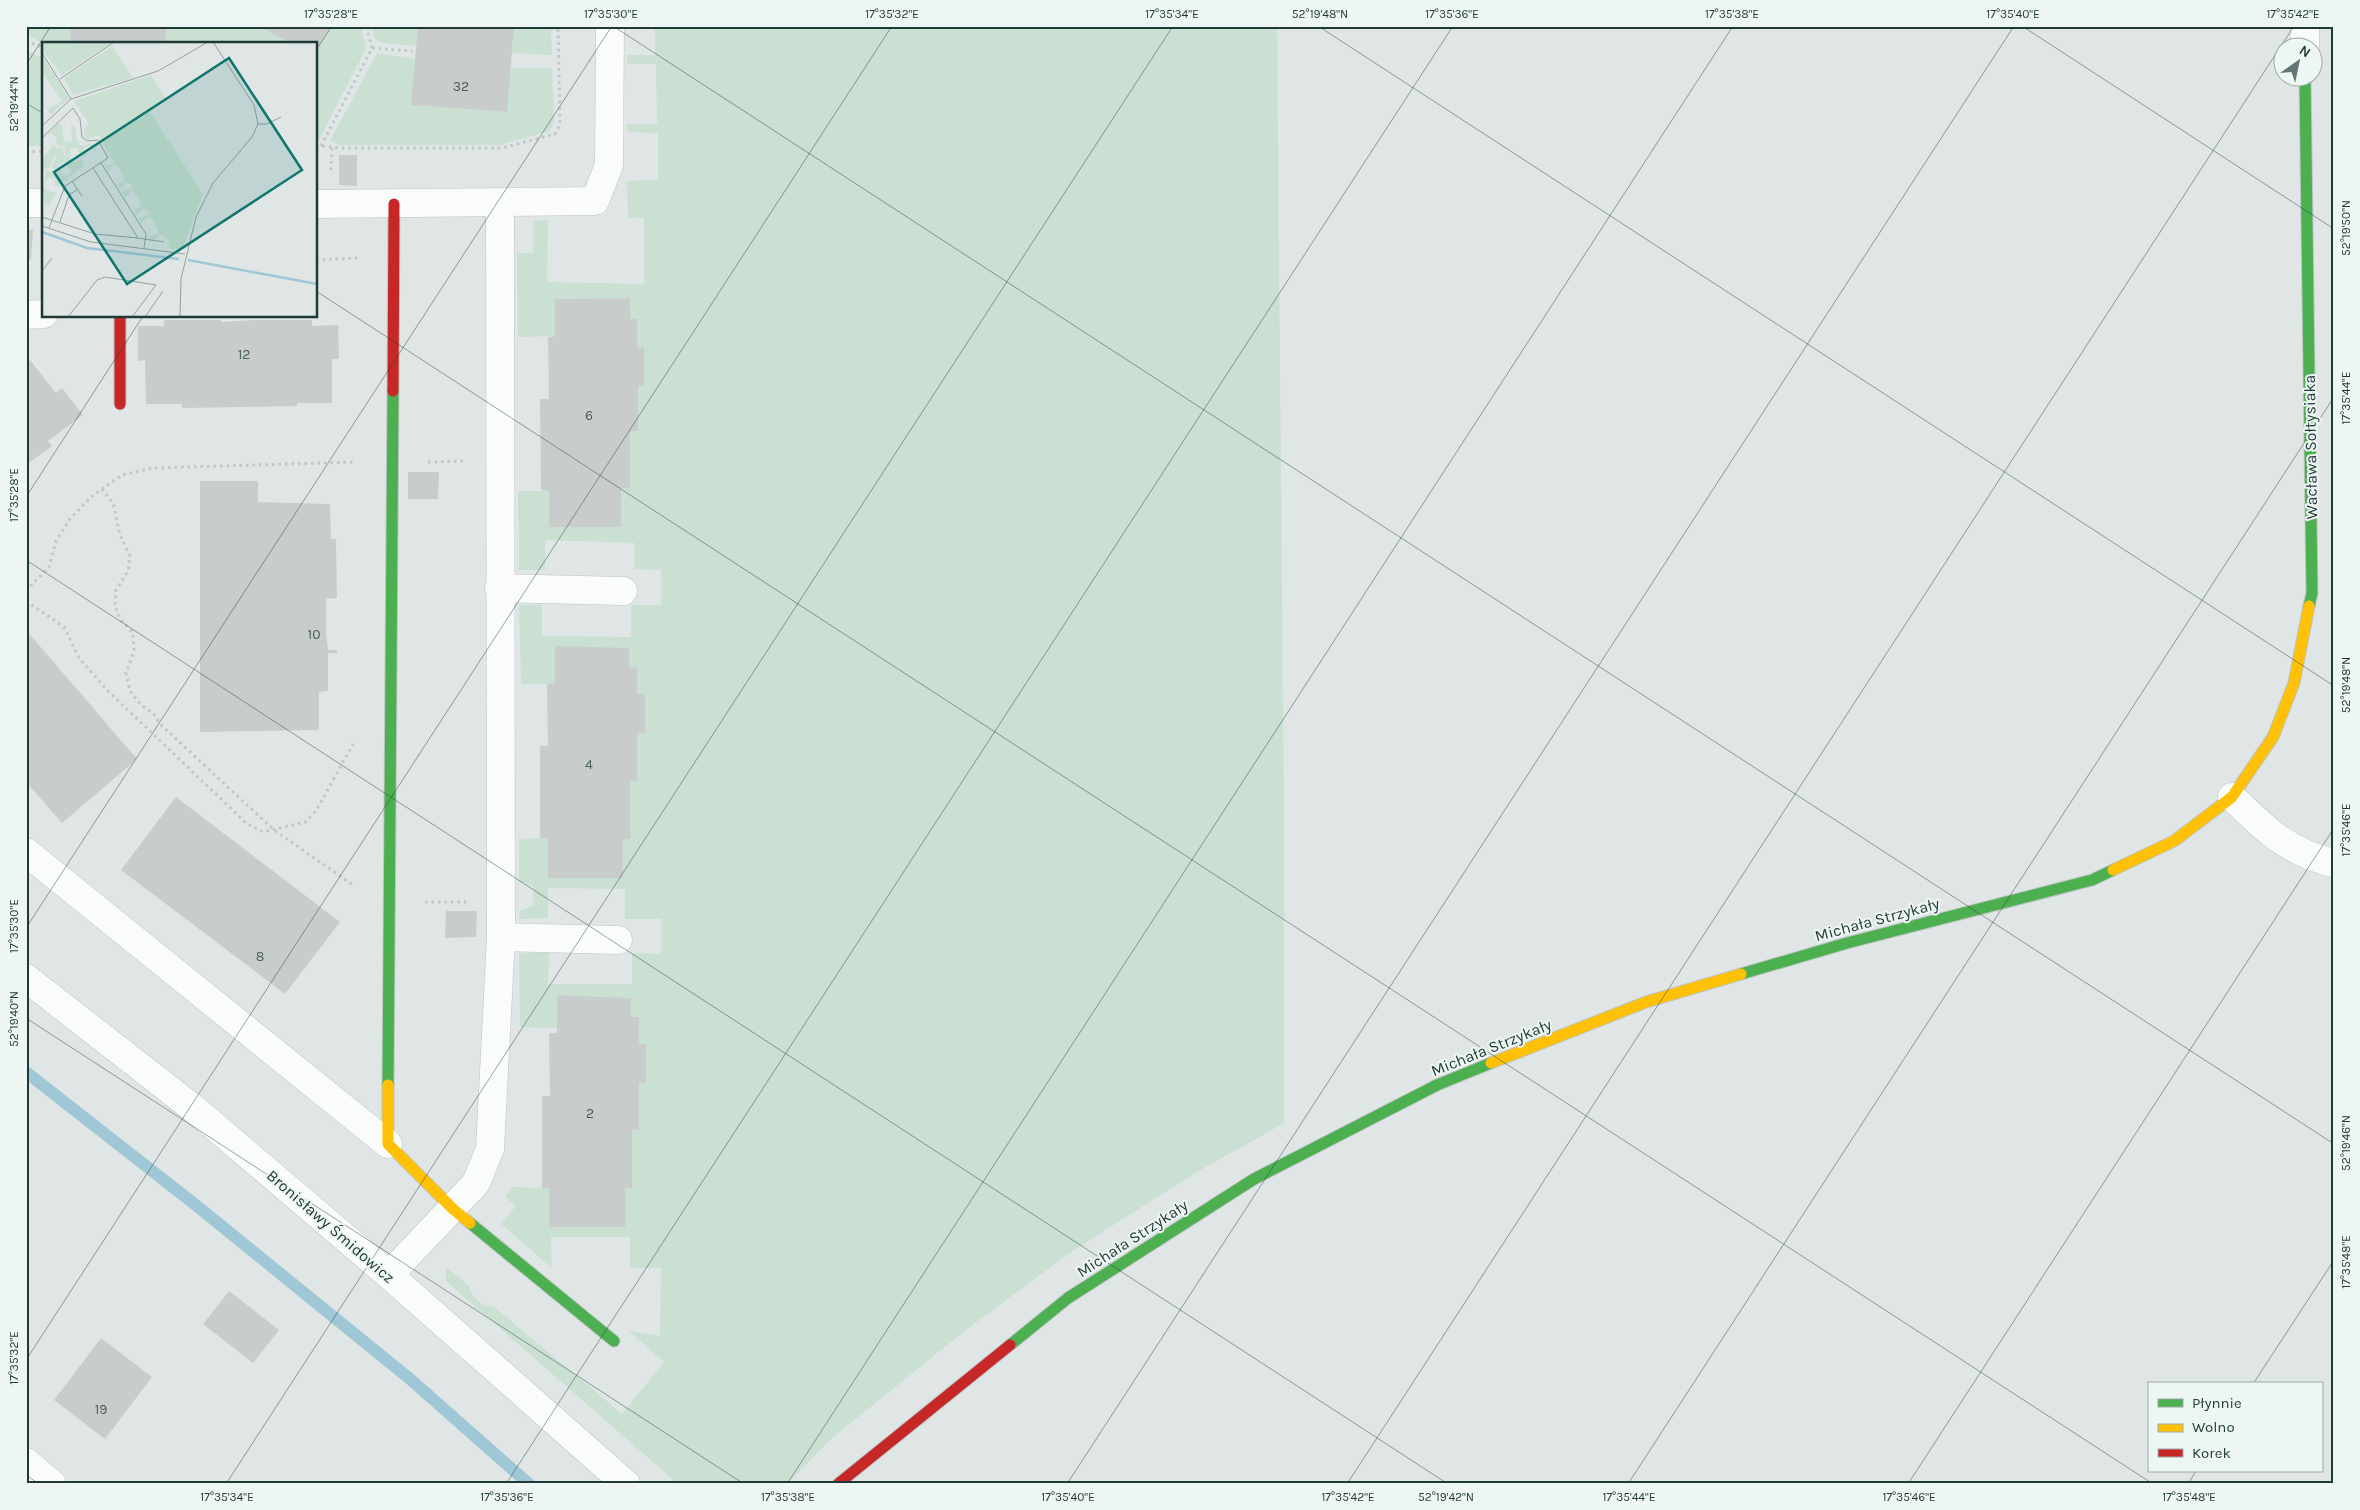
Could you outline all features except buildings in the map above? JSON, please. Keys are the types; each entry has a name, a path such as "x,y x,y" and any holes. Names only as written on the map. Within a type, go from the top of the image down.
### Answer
{"street":[{"path":"318,204 595,201 609,165 610,26"},
{"name":"Wacława Sołtysiaka","path":"2232,797 2274,737 2294,683 2312,593 2305,88"},
{"path":"26,203 42,203"},
{"path":"389,1275 476,1183 490,1149 501,937 499,588 500,203"},
{"path":"388,1144 394,204"},
{"path":"26,315 42,314"},
{"path":"120,318 120,404"},
{"path":"499,588 623,591"},
{"path":"2232,797 2272,836 2311,858 2334,862"},
{"name":"Michała Strzykały","path":"838,1484 1068,1298 1254,1179 1437,1086 1646,1002 1847,942 2092,880 2174,841 2232,797"},
{"path":"26,852 388,1144 453,1209 614,1342"},
{"path":"501,937 618,940"},
{"name":"Bronisławy Śmidowicz","path":"26,978 193,1108 389,1275 626,1484"},
{"path":"26,1462 52,1484"}],"path":[{"path":"321,146 372,48 366,26"},
{"path":"318,145 338,148 502,148 555,134 560,125 558,26"},
{"path":"26,41 42,47"},
{"path":"372,48 412,51"},
{"path":"26,152 42,152"},
{"path":"318,260 393,258"},
{"path":"26,591 49,567 56,541 70,519 91,496 122,475 152,468 358,462 500,461"},
{"path":"102,489 113,503 120,535 130,556 128,571 116,590 115,606 120,619 132,633 134,651 126,673 130,691 141,705 153,713 160,724 274,830 334,874 375,899 389,903 500,901"},
{"path":"26,601 64,627 79,658 108,691 246,823 263,832 305,822 316,811 353,743"}],"green space":[{"path":"26,26 71,26 70,42 39,41 26,34"},
{"path":"167,26 258,26 288,42 165,42"},
{"path":"330,26 361,26 366,49 319,140 318,140 318,49"},
{"path":"372,26 418,26 417,46 382,43 375,39"},
{"path":"514,26 551,26 552,55 512,53"},
{"path":"655,26 1277,26 1284,822 1284,1123 1197,1172 1074,1250 967,1329 831,1439 787,1484 678,1484 446,1281 446,1267 469,1286 473,1296 483,1305 493,1306 622,1414 664,1362 629,1331 660,1336 661,1268 630,1268 630,1237 551,1237 552,1268 501,1224 516,1206 505,1197 513,1187 549,1188 550,1227 625,1227 625,1188 632,1188 632,1130 639,1130 639,1083 646,1082 646,1044 639,1044 639,1017 631,1017 631,998 557,995 557,1028 520,1027 519,953 549,953 548,984 632,984 632,953 661,954 661,919 625,919 625,889 548,888 548,918 520,919 519,911 533,906 533,885 519,882 519,839 548,838 548,878 623,878 623,839 630,839 630,781 637,733 645,733 637,694 637,667 629,668 629,651 555,646 555,684 521,684 519,605 542,605 542,636 631,637 631,605 661,605 661,570 634,569 635,543 545,540 545,570 519,570 518,491 549,491 549,527 621,488 630,488 630,432 638,431 638,386 644,385 644,348 637,348 637,319 630,319 630,298 555,299 555,336 518,337 517,253 533,253 533,221 548,220 547,282 644,284 644,218 628,218 627,181 658,180 658,133 628,132 627,124 657,124 656,64 627,64 627,55 655,55"},
{"path":"26,50 42,56 42,146 26,146"},
{"path":"377,53 415,59 412,105 507,112 510,68 552,68 554,123 549,131 499,145 339,145 330,141"}],"waterway":[{"path":"26,1072 197,1206 410,1379 529,1484"}],"traffic: fast":[{"path":"2305,88 2312,593 2309,606"},
{"path":"388,1085 393,391"},
{"path":"1741,974 1847,943 2092,880 2113,870"},
{"path":"1010,1345 1068,1298 1254,1179 1437,1085 1491,1063"},
{"path":"470,1223 614,1341"}],"traffic: slow":[{"path":"2113,870 2174,841 2232,797 2273,737 2294,683 2309,606"},
{"path":"1491,1063 1646,1002 1741,974"},
{"path":"388,1085 388,1144 453,1209 470,1223"}],"traffic: jam":[{"path":"393,391 394,204"},
{"path":"120,318 120,404"},
{"path":"838,1484 1010,1345"}]}
